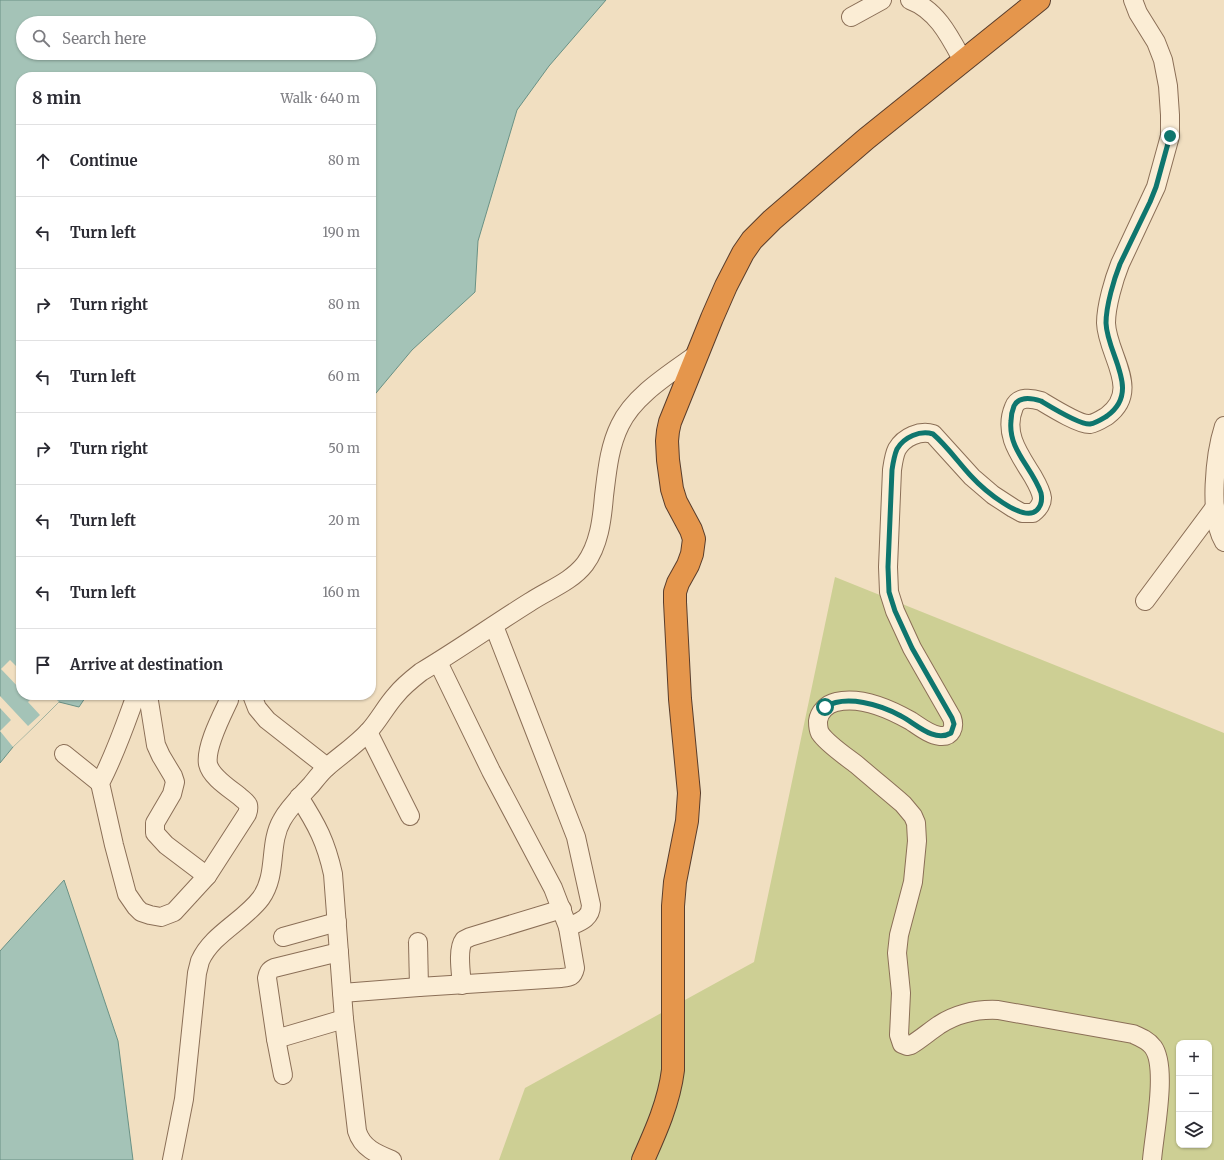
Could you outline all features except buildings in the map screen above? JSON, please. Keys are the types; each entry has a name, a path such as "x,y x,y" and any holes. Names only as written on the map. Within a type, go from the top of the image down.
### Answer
{"highway":[{"path":"643,1160 656,1131 668,1095 673,1070 673,906 675,882 688,821 690,793 680,699 675,592 692,554 694,539 691,530 676,502 672,489 667,441 670,422 712,318 735,269 743,253 760,232 866,140 1039,0"}],"street":[{"path":"851,17 882,0"},
{"path":"910,0 925,8 938,20 963,61"},
{"path":"1133,0 1138,13 1156,42 1163,60 1168,86 1170,136 1156,187 1118,269 1107,312 1107,334 1121,378 1122,390 1119,402 1113,411 1093,424 1081,422 1035,399 1021,399 1015,404 1011,415 1011,437 1018,453 1036,482 1042,498 1040,507 1033,513 1022,513 987,490 972,477 933,434 927,432 915,435 900,445 894,456 892,470 888,567 889,592 895,611 912,648 952,718 954,724 953,729 947,736 940,736 933,734 900,715 877,706 851,700 843,700 825,707 818,719 818,726 820,732 827,740 903,804 913,816 916,823 917,841 915,868 910,896 899,935 897,953 901,993 899,1035 902,1044 907,1046 911,1044 939,1025 958,1015 986,1009 1142,1037 1152,1045 1156,1051 1159,1067 1159,1097 1152,1160"},
{"path":"172,1160 184,1099 197,973 200,961 214,942 261,898 268,885 272,872 274,841 282,820 326,767 342,756 368,732 406,684 421,672 531,601 577,574 592,552 598,538 602,520 608,466 614,440 620,424 638,400 697,354"},
{"path":"1224,426 1216,466 1215,507 1218,530 1224,542"},
{"path":"1145,601 1215,507"},
{"path":"494,626 580,849 591,911 586,918 568,927"},
{"path":"342,993 561,978 569,977 574,973 575,968 568,927 547,874 492,771 438,662"},
{"path":"100,783 111,761 134,700"},
{"path":"149,700 156,745 176,782 172,794 155,823 155,832 166,845 207,876"},
{"path":"64,754 100,783 123,883 127,894 141,912 150,916 161,917 174,912 207,876 247,814 248,809 246,803 216,777 210,769 208,762 209,749 216,729 231,700"},
{"path":"254,700 257,708 268,720 326,767"},
{"path":"368,732 410,816"},
{"path":"299,798 323,838 333,874 344,1019 357,1131 359,1138 368,1149 383,1158"},
{"path":"462,984 460,956 461,947 464,940 562,909"},
{"path":"283,937 337,922"},
{"path":"418,942 419,987"},
{"path":"283,1075 276,1039 267,978 268,974 270,970 339,952"},
{"path":"276,1039 344,1019"}],"green space":[{"path":"835,577 1224,733 1224,1160 499,1160 525,1088 754,962"}],"shaded area":[{"path":"0,0 606,0 549,66 517,110 478,241 475,292 412,350 376,393 376,72 16,72 16,700 84,700 79,707 59,702 13,747 0,763"},
{"path":"64,880 118,1041 133,1160 0,1160 0,951"}],"pier":[{"path":"10,660 16,666 16,685 1,669"},
{"path":"0,696 28,726 40,715 28,702 30,700 57,700 59,702 13,747 0,731 11,720 0,708"}],"route":[{"path":"825,707 843,700 851,700 877,706 900,715 933,734 947,736 951,733 954,724 952,718 912,648 895,611 889,592 888,567 892,470 894,456 900,445 910,437 922,432 933,434 972,477 993,495 1022,513 1033,513 1040,507 1042,498 1036,482 1018,453 1011,437 1011,415 1015,404 1018,401 1021,399 1035,399 1081,422 1093,424 1113,411 1121,399 1121,378 1107,334 1107,312 1116,274 1156,187 1170,136"}]}
